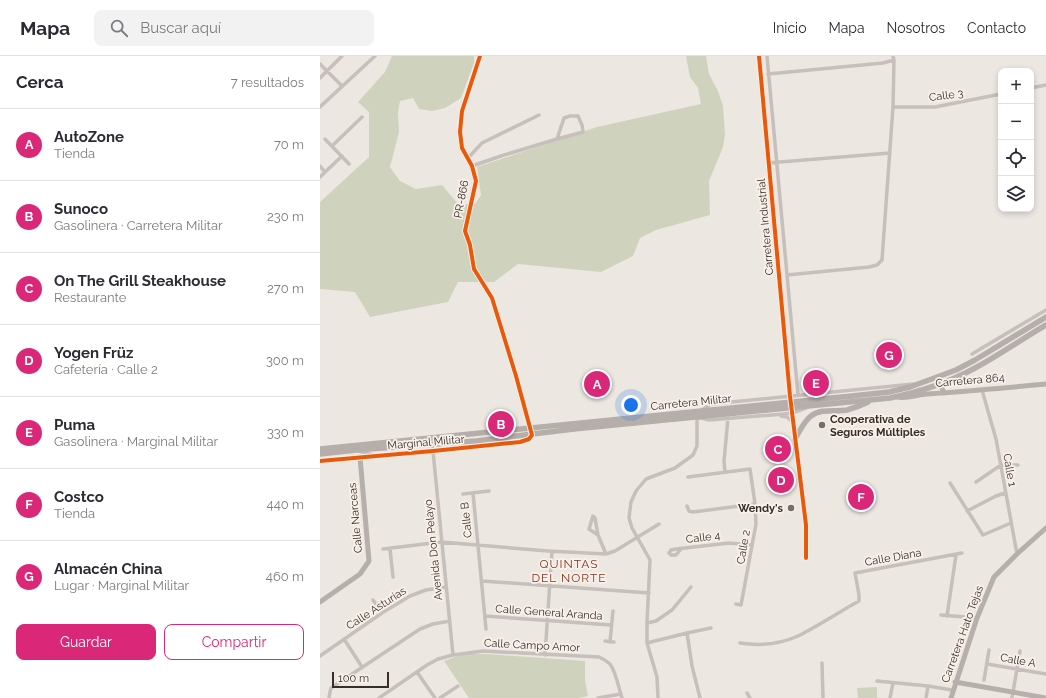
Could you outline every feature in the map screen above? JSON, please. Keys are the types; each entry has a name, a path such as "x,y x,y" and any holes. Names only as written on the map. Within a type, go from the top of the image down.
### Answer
{"main road":[{"name":"Carretera Militar","path":"320,449 700,411 792,408 888,392 922,383 956,370 990,352 1046,317"},
{"name":"Carretera Militar","path":"320,454 432,445 897,397 940,384 981,365 1046,324"},
{"path":"795,439 806,420 812,414 818,412 848,410 871,400"}],"street":[{"path":"320,78 342,56"},
{"path":"320,107 375,56"},
{"name":"PR-866","path":"480,56 462,111 460,132 462,148 472,166 476,181 465,231 470,245 474,269 492,298 532,434"},
{"name":"Carretera Industrial","path":"759,56 790,396"},
{"path":"767,56 798,395"},
{"path":"768,74 882,63 893,58 893,107 882,260 877,265 870,267 787,275"},
{"path":"320,64 342,86"},
{"path":"1034,87 1046,85"},
{"name":"Calle 3","path":"893,107 935,108 998,95"},
{"path":"468,158 482,143 539,115"},
{"path":"472,166 583,132 578,116 564,118 557,139"},
{"path":"332,146 362,117"},
{"path":"325,139 349,164"},
{"path":"768,164 890,153"},
{"path":"320,177 342,156"},
{"path":"320,166 325,172"},
{"path":"972,354 1046,310"},
{"path":"990,343 990,352"},
{"path":"937,378 944,393"},
{"path":"700,411 711,404 922,383"},
{"name":"Carretera 864","path":"897,397 904,398 921,394 1046,384"},
{"name":"Calle 1","path":"982,390 996,439 1017,554"},
{"path":"790,396 806,525 806,558"},
{"path":"658,698 657,677 647,643 646,623 650,560 632,528 629,518 631,502 636,491 646,479 675,468 694,455 697,446 697,417 709,420 776,414 792,408"},
{"path":"776,414 787,417 794,424"},
{"path":"688,477 725,472 724,461 728,418"},
{"name":"Marginal Militar","path":"320,461 520,442 529,438 532,434"},
{"name":"Avenida Don Pelayo","path":"430,438 433,451 453,655"},
{"path":"356,450 375,456"},
{"name":"Calle Narceas","path":"320,602 360,574 369,561 360,457"},
{"path":"976,482 1001,466 1018,465"},
{"name":"Calle 2","path":"725,472 750,469 755,504 756,524 741,605 736,604"},
{"path":"950,483 983,535 1011,523"},
{"path":"463,494 489,492"},
{"name":"Calle B","path":"473,493 486,629"},
{"path":"967,511 996,496 1006,494"},
{"path":"687,506 689,510 693,512 755,504"},
{"path":"383,550 441,542 478,546 606,554 614,551 659,524"},
{"name":"Carretera Hato Tejas","path":"950,698 977,618 994,577 1046,528"},
{"path":"598,535 606,554"},
{"name":"Calle 4","path":"681,549 729,543 752,545"},
{"path":"390,549 393,578"},
{"path":"545,655 552,551"},
{"path":"947,616 956,554 962,553"},
{"name":"Calle Diana","path":"740,643 752,645 763,644 781,641 797,636 859,601 860,595 855,573 956,554"},
{"path":"482,581 649,593"},
{"name":"Calle Asturias","path":"320,656 410,596 426,590 446,587"},
{"path":"646,623 656,621 672,610 691,587"},
{"path":"373,600 382,614"},
{"path":"605,641 612,642 611,625 613,612"},
{"name":"Calle General Aranda","path":"485,616 611,625"},
{"path":"941,616 977,618"},
{"path":"329,698 331,688 420,629 433,624 450,622"},
{"path":"647,643 711,628"},
{"path":"687,633 692,666 700,698"},
{"path":"344,639 362,667"},
{"path":"984,680 989,650"},
{"path":"1012,698 1020,650"},
{"name":"Calle Campo Amor","path":"379,698 438,659 453,655 483,651 599,657 610,664 613,669 621,696"},
{"path":"822,663 822,698"},
{"name":"Calle A","path":"987,664 1046,674"},
{"path":"417,672 435,698"},
{"path":"877,681 952,690"},
{"path":"955,682 1046,698"},
{"path":"890,698 893,683"},
{"path":"440,698 458,686"},
{"path":"926,698 928,686"},
{"path":"747,693 750,698"},
{"path":"598,698 621,696"}],"green space":[{"path":"392,56 474,56 474,63 461,98 445,108 432,111 419,109 413,98 400,101 398,112 399,132 390,167 400,181 416,189 442,185 458,204 475,204 481,195 477,167 597,127 701,104 698,88 690,77 686,56 706,56 709,74 718,91 723,106 725,135 723,147 709,181 710,215 656,230 640,238 633,256 601,272 518,264 494,282 458,282 448,302 370,317 355,292 320,289 320,202 369,157 369,112 358,102 385,72"},
{"path":"467,654 585,661 585,680 588,696 579,698 469,698 444,661"},
{"path":"877,687 877,698 858,698 857,688"}],"cycle path":[{"path":"320,461 520,442 529,439 532,435 492,298 474,269 470,245 465,231 476,181 472,166 462,148 460,132 462,111 480,56"},
{"path":"759,56 790,396 806,525 806,558"}],"place":[{"name":"Almacén China","path":"889,355"},
{"name":"Puma","path":"816,383"},
{"name":"AutoZone","path":"597,384"},
{"name":"Sunoco","path":"501,424"},
{"name":"Cooperativa de Seguros Múltiples","path":"822,425"},
{"name":"On The Grill Steakhouse","path":"778,449"},
{"name":"Yogen Früz","path":"781,480"},
{"name":"Costco","path":"861,497"},
{"name":"Wendy's","path":"791,508"}],"district":[{"name":"QUINTAS DEL NORTE","path":"569,571"}]}
